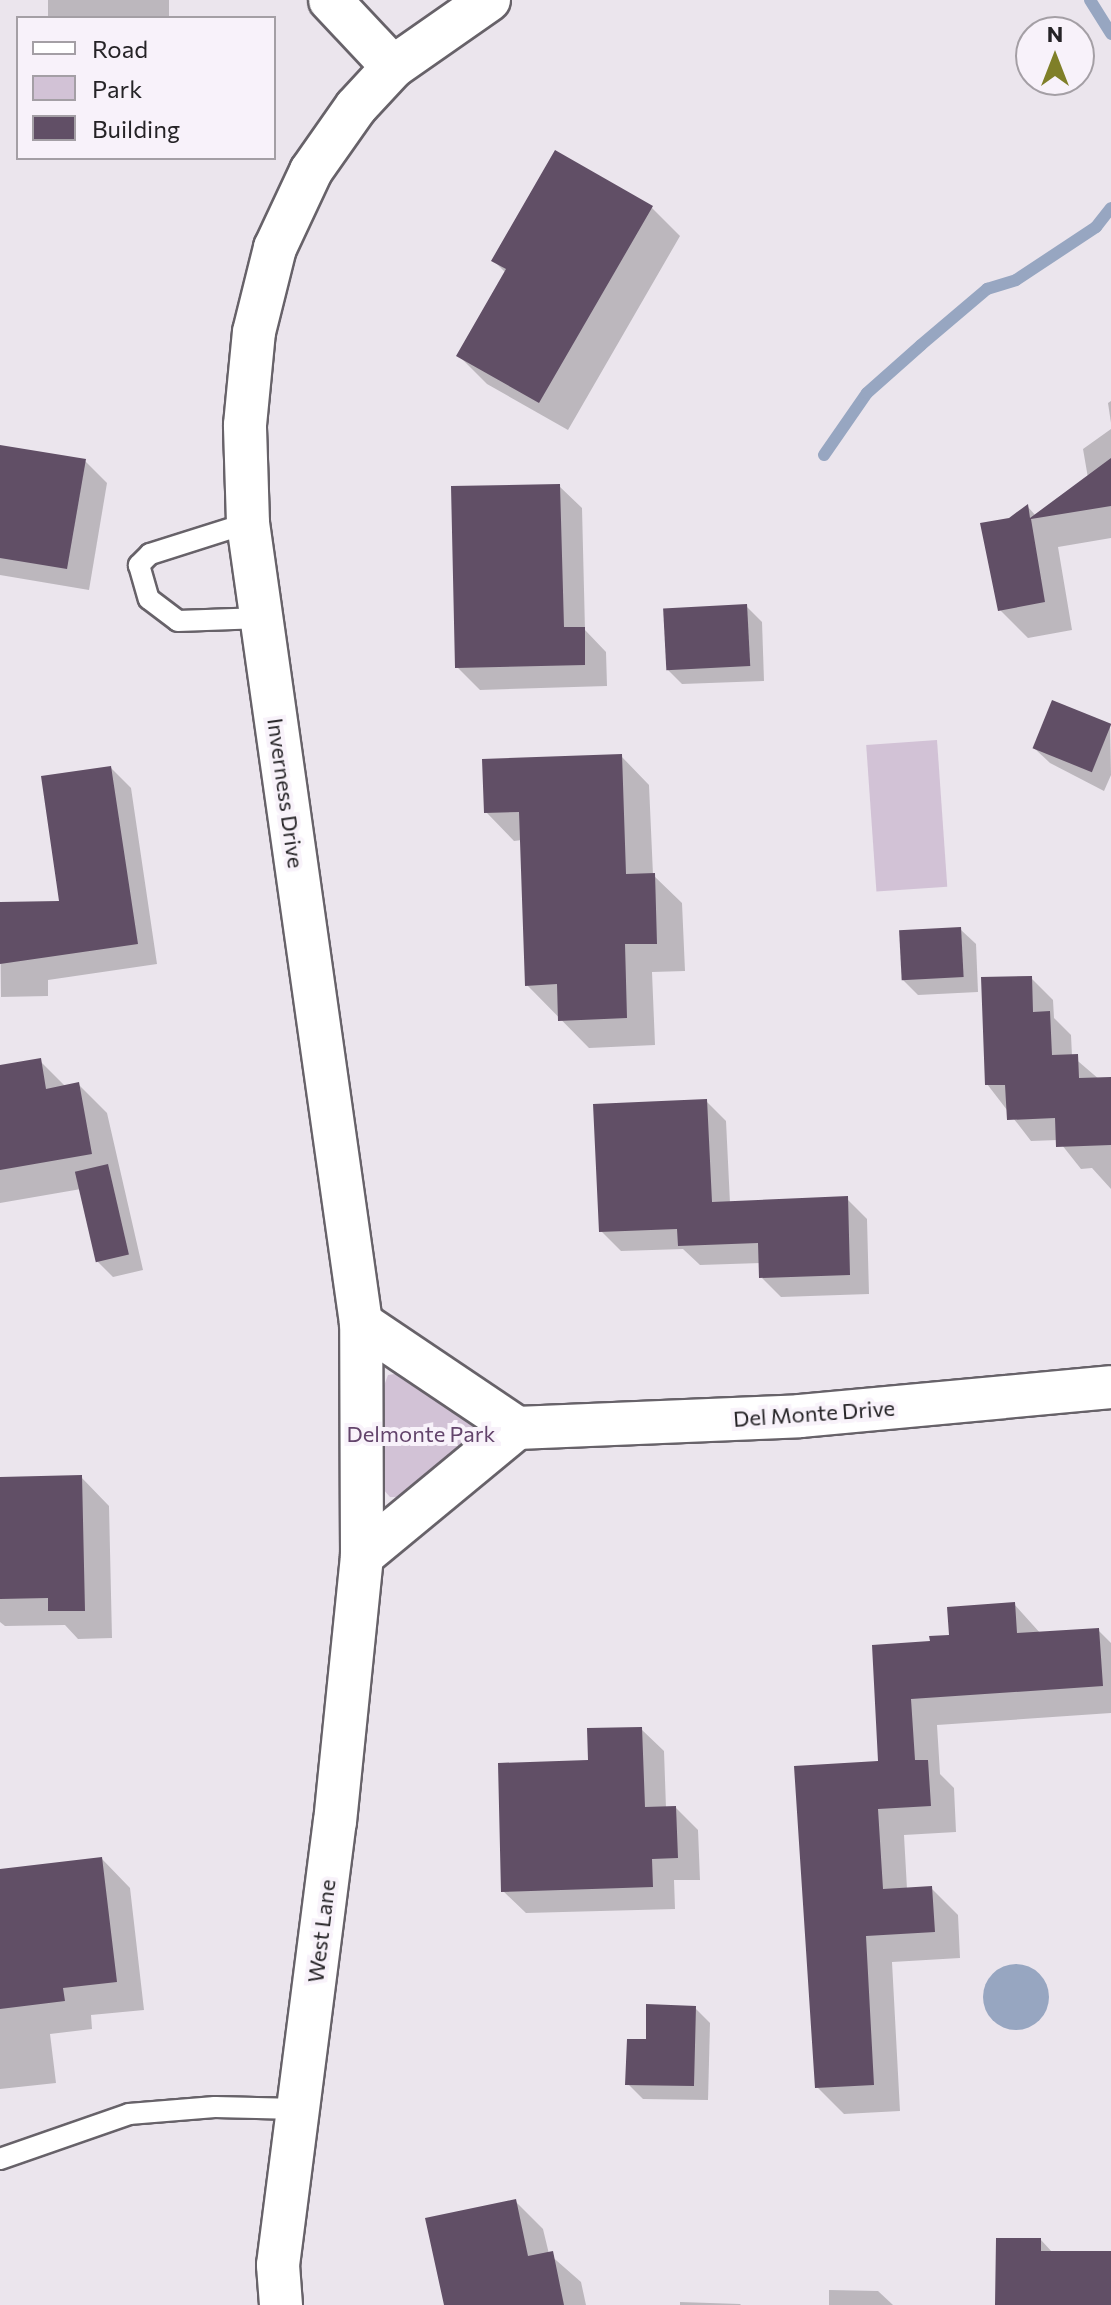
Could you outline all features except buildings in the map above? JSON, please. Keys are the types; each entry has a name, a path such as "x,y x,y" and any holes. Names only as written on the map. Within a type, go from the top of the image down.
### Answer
{"street":[{"path":"330,0 393,67"},
{"name":"Inverness Drive","path":"362,1556 361,1323 248,523 245,425 254,332 275,248 311,171 356,107 393,67 489,0"},
{"path":"361,1323 517,1428 362,1556"},
{"name":"Del Monte Drive","path":"517,1428 800,1416 1111,1387"},
{"name":"West Lane","path":"281,2305 278,2265 362,1556"}],"lane":[{"path":"248,523 150,554 139,565 149,599 178,621 262,618"},
{"path":"0,2159 129,2114 215,2107 298,2109"}],"green space":[{"path":"937,740 947,887 876,892 866,745"},
{"name":"Delmonte Park","path":"408,1372 463,1415 477,1431 476,1444 410,1497 390,1497 382,1488 382,1391 388,1375"}],"water":[{"path":"1016,1964 1029,1967 1039,1974 1046,1984 1049,1997 1046,2010 1039,2020 1029,2027 1016,2030 1003,2027 993,2020 986,2010 983,1997 986,1984 993,1974 1003,1967"}],"waterway":[{"path":"1090,0 1111,34"},
{"path":"824,455 867,393 921,345 987,289 1016,280 1096,227 1111,208"}]}
